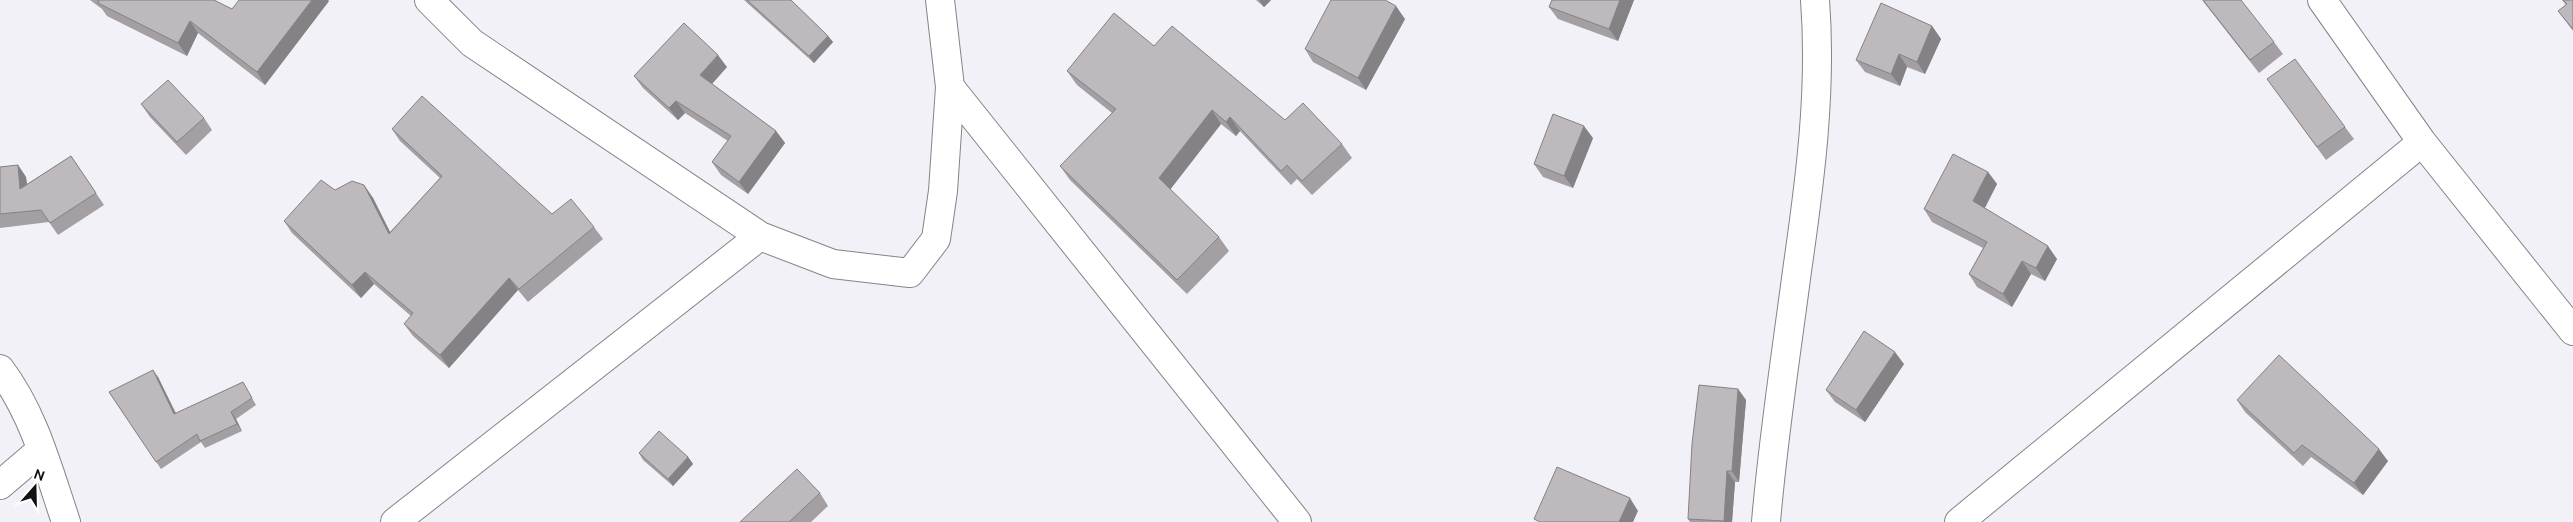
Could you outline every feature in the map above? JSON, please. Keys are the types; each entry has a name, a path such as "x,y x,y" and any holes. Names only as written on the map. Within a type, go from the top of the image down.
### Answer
{"street":[{"path":"429,0 472,43 760,236 833,264 910,273 936,240 943,191 950,87 940,0"},
{"path":"1766,522 1773,448 1813,162 1817,27 1815,0"},
{"path":"2322,0 2422,142 2573,331"},
{"path":"950,87 1297,522"},
{"path":"1959,522 2422,142"},
{"path":"395,522 760,236"},
{"path":"0,369 15,389 28,414 66,522"},
{"path":"0,485 41,450"}],"building":[{"path":"98,0 214,0 232,9 239,0 312,0 257,72 190,21 178,43 98,3"},
{"path":"747,0 791,0 828,36 809,56"},
{"path":"1331,0 1385,0 1396,6 1358,78 1305,49"},
{"path":"1552,0 1620,0 1609,29 1549,7"},
{"path":"2203,0 2241,0 2274,42 2250,60"},
{"path":"2563,0 2573,0 2573,29 2558,11 2567,4"},
{"path":"1881,3 1932,26 1917,62 1899,54 1891,74 1856,60"},
{"path":"1114,13 1154,46 1172,26 1285,120 1303,103 1342,144 1302,181 1287,165 1281,171 1230,117 1226,122 1212,110 1159,178 1219,237 1177,280 1060,166 1116,109 1067,71"},
{"path":"684,23 718,55 700,75 776,131 739,182 712,162 731,136 676,101 669,108 634,76"},
{"path":"2295,59 2345,127 2317,147 2267,79"},
{"path":"168,80 204,118 177,142 141,104"},
{"path":"422,96 552,214 571,199 594,227 519,289 509,278 440,355 404,324 413,313 365,272 352,285 284,221 321,180 335,190 352,181 364,185 389,234 442,176 392,129"},
{"path":"1553,114 1584,126 1564,176 1534,164"},
{"path":"1953,154 1988,172 1973,201 2048,246 2036,268 2022,261 2003,294 1969,274 1987,242 1924,209"},
{"path":"71,156 96,193 50,223 41,210 0,214 0,167 18,165 20,189"},
{"path":"1864,331 1895,352 1856,410 1826,390"},
{"path":"2279,355 2379,449 2354,483 2302,445 2294,453 2237,400"},
{"path":"153,370 174,414 243,382 252,398 231,412 237,424 200,441 197,434 156,462 109,392"},
{"path":"1699,385 1738,389 1732,471 1727,471 1724,521 1688,519 1692,444"},
{"path":"659,431 688,457 668,479 639,453"},
{"path":"1557,467 1630,498 1619,522 1540,522 1534,519"},
{"path":"797,469 820,493 789,522 740,522"}]}
